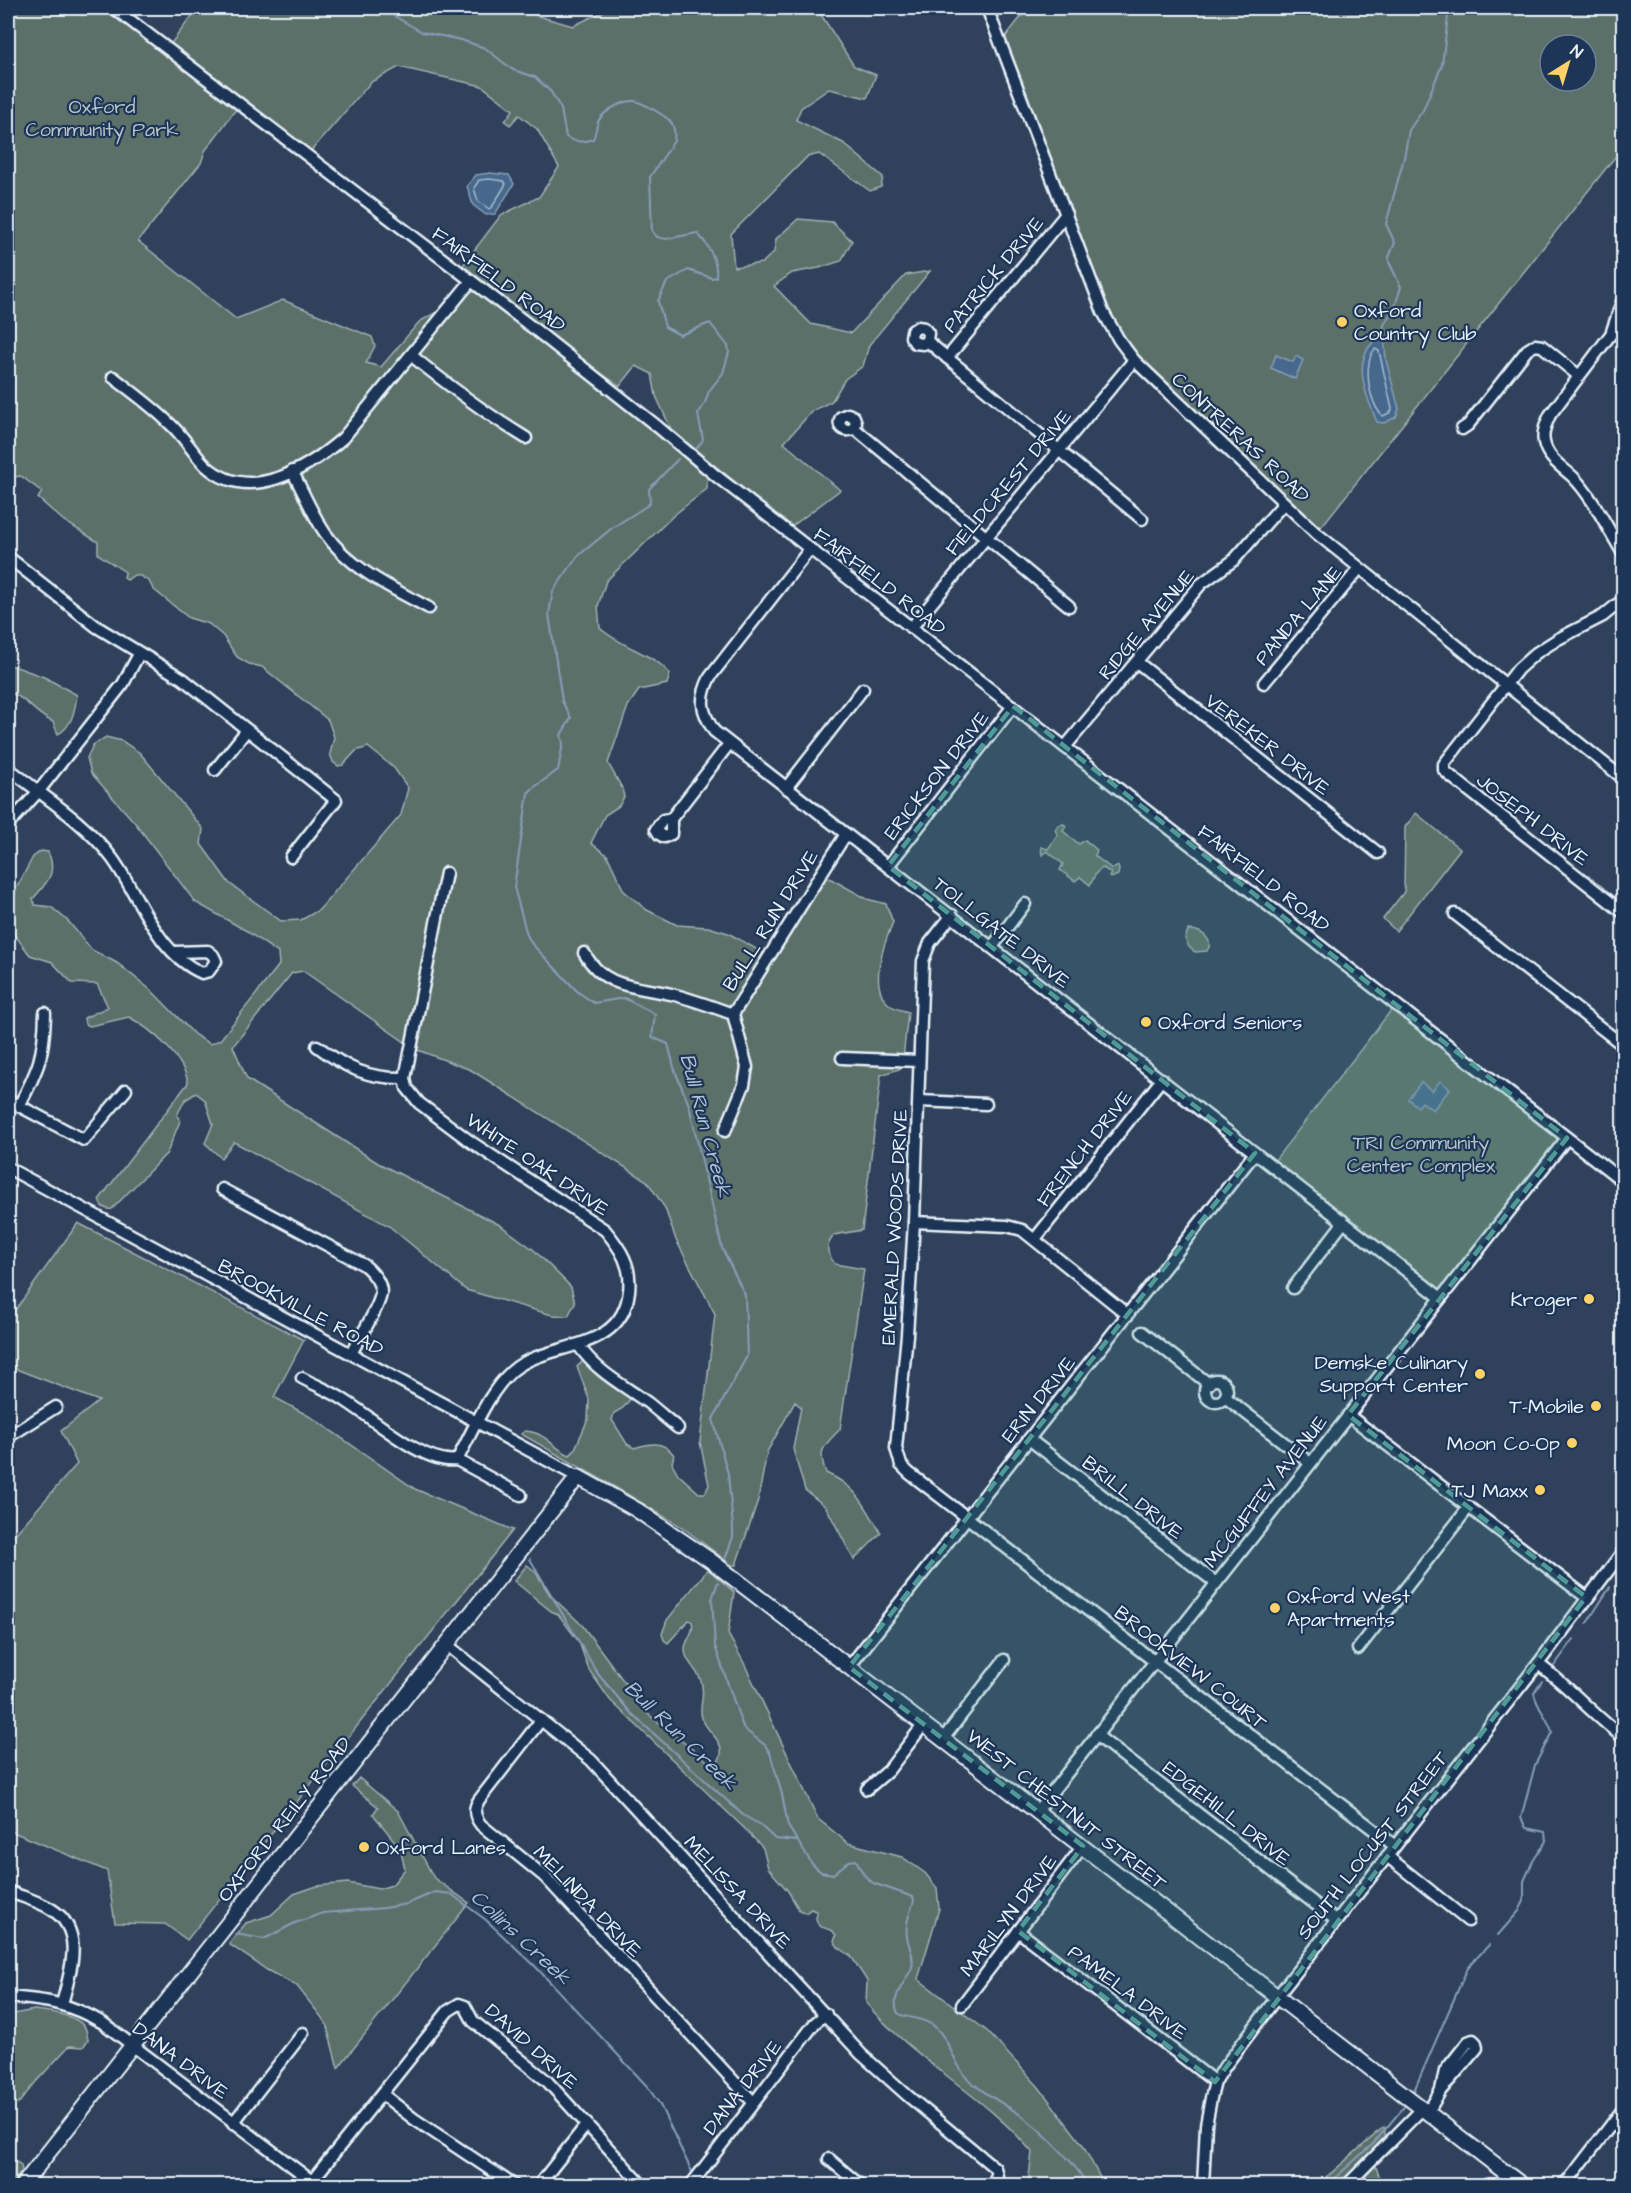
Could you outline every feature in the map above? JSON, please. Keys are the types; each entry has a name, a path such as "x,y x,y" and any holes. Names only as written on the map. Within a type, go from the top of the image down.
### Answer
{"main road":[{"name":"OXFORD REILY ROAD","path":"22,2186 578,1477"},
{"name":"WEST CHESTNUT STREET","path":"578,1477 683,1539 1523,2186"}],"street":[{"name":"FAIRFIELD ROAD","path":"114,8 651,421 715,475 1623,1182"},
{"name":"CONTRERAS ROAD","path":"987,8 1103,312 1134,360 1284,503 1359,569 1623,779"},
{"name":"PATRICK DRIVE","path":"947,358 1066,214"},
{"path":"112,376 171,424 205,464 219,475 234,482 254,484 269,481 292,471 331,448 343,438 471,281"},
{"path":"1623,296 1611,334 1602,349 1550,415 1544,428 1543,440 1554,460 1582,489 1623,555"},
{"path":"927,341 1142,519"},
{"path":"1462,429 1468,425 1527,350 1535,345 1542,346 1579,376"},
{"path":"412,356 453,390 526,438"},
{"name":"FIELDCREST DRIVE","path":"911,628 1134,360"},
{"path":"854,428 1069,606"},
{"path":"292,471 325,532 338,548 369,575 429,608"},
{"name":"RIDGE AVENUE","path":"1065,747 1201,584 1234,560 1284,503"},
{"name":"TOLLGATE DRIVE","path":"810,549 710,677 703,691 702,705 706,719 714,731 1441,1298"},
{"path":"8,557 97,627 183,680 336,800 291,857"},
{"name":"PANDA LANE","path":"1264,684 1359,569"},
{"path":"1505,686 1518,669 1536,653 1563,636 1603,616 1623,599"},
{"path":"8,825 38,792 123,684 139,654"},
{"name":"VEREKER DRIVE","path":"1137,662 1378,853"},
{"name":"JOSEPH DRIVE","path":"1505,686 1447,760 1444,770 1622,908"},
{"path":"786,788 863,689"},
{"name":"ERICKSON DRIVE","path":"888,866 1012,706"},
{"path":"215,770 247,730"},
{"path":"671,819 729,744"},
{"path":"8,768 95,839 113,859 156,930 174,952"},
{"name":"BULL RUN DRIVE","path":"725,1131 744,1085 747,1067 733,1014 846,834"},
{"path":"317,1046 333,1058 363,1074 382,1079 405,1078 446,873"},
{"path":"992,947 1025,904"},
{"path":"1455,914 1623,1046"},
{"name":"EMERALD WOODS DRIVE","path":"952,915 930,943 923,961 914,1222 907,1335 896,1448 901,1465 909,1473 966,1517"},
{"path":"584,953 591,965 617,984 673,994 733,1014"},
{"path":"19,1106 42,1056 45,1012"},
{"path":"842,1058 919,1061"},
{"name":"WHITE OAK DRIVE","path":"405,1078 407,1088 419,1103 471,1142 605,1230 619,1246 627,1263 630,1282 628,1302 618,1319 606,1331 579,1346 540,1355 522,1363 503,1380 457,1460"},
{"name":"FRENCH DRIVE","path":"1035,1239 1162,1079"},
{"path":"8,1100 84,1140 126,1090"},
{"path":"919,1101 986,1104"},
{"name":"MCGUFFEY AVENUE","path":"1036,1810 1567,1138"},
{"name":"ERIN DRIVE","path":"849,1667 1255,1153"},
{"name":"BROOKVILLE ROAD","path":"8,1168 578,1477"},
{"path":"222,1190 364,1265 373,1273 381,1294 351,1354"},
{"path":"1293,1288 1340,1227 1342,1220"},
{"path":"914,1222 1014,1227 1035,1239 1128,1315"},
{"path":"1142,1332 1209,1384 1206,1392 1209,1399 1219,1402 1226,1397 1310,1463"},
{"path":"579,1346 603,1373 648,1403 678,1428"},
{"path":"302,1378 346,1401 410,1446 436,1458 457,1460 521,1495"},
{"path":"8,1437 56,1407"},
{"path":"1348,1415 1586,1597"},
{"name":"BRILL DRIVE","path":"1029,1439 1216,1583"},
{"path":"1358,1649 1469,1507"},
{"name":"BROOKVIEW COURT","path":"966,1517 1395,1846"},
{"name":"SOUTH LOCUST STREET","path":"1203,2186 1206,2125 1215,2082 1225,2066 1336,1920 1538,1664 1623,1550"},
{"name":"MELISSA DRIVE","path":"446,1644 591,1760 867,2060 991,2164 997,2172 991,2186"},
{"path":"943,1739 1004,1660"},
{"path":"1538,1664 1563,1683 1593,1714 1623,1738"},
{"name":"MELINDA DRIVE","path":"541,1720 475,1806 476,1819 545,1877 753,2102"},
{"path":"867,1789 888,1771 924,1724"},
{"name":"EDGEHILL DRIVE","path":"1096,1735 1336,1920"},
{"name":"MARILYN DRIVE","path":"962,2005 1083,1846"},
{"path":"1387,1856 1468,1921"},
{"path":"8,1891 51,1909 61,1916 68,1926 73,1938 74,1951 62,2004"},
{"name":"PAMELA DRIVE","path":"1018,1931 1215,2082"},
{"name":"DANA DRIVE","path":"8,1997 62,2004 82,2010 96,2018 312,2184"},
{"name":"DAVID DRIVE","path":"312,2184 448,2011 453,2006 463,2004 473,2021 547,2081 644,2186"},
{"name":"DANA DRIVE","path":"694,2180 814,2024 826,2014"},
{"path":"233,2123 303,2033"},
{"path":"1346,2186 1418,2104 1441,2090"},
{"path":"382,2094 414,2119 515,2186"},
{"path":"1564,2186 1623,2108"},
{"path":"538,2186 587,2124"},
{"path":"829,2159 861,2186"}],"highlighted area":[{"path":"1013,706 1567,1138 1348,1415 1586,1597 1215,2082 1018,1931 1083,1846 849,1667 1255,1153 888,866"}],"green space":[{"name":"Oxford Community Park","path":"8,8 114,8 237,108 205,151 201,163 138,241 236,319 283,300 372,337 375,346 366,363 381,367 419,322 476,289 681,450 707,475 707,489 674,515 606,581 598,606 600,628 608,635 656,661 670,674 667,684 639,690 628,706 608,763 622,788 624,797 619,806 605,815 591,843 607,855 624,891 647,910 677,925 708,927 728,933 772,958 824,875 867,899 886,904 893,922 882,953 878,977 883,997 890,1005 908,1012 902,1068 881,1075 862,1230 834,1235 828,1250 835,1264 864,1269 840,1429 826,1444 822,1453 826,1473 846,1484 853,1491 865,1505 881,1533 854,1560 826,1507 805,1490 793,1449 801,1407 795,1402 767,1452 758,1500 736,1565 732,1565 682,1527 521,1434 525,1431 538,1434 570,1455 588,1419 589,1399 577,1367 583,1361 596,1360 632,1397 623,1408 614,1413 612,1420 627,1444 634,1448 656,1444 670,1450 674,1455 672,1463 678,1474 699,1493 705,1493 709,1485 700,1442 715,1314 676,1240 665,1208 647,1181 471,1070 415,1049 303,971 292,973 233,1046 247,1079 378,1163 500,1225 534,1250 571,1287 575,1303 568,1316 552,1315 466,1290 389,1226 234,1142 221,1158 205,1143 213,1124 205,1100 196,1093 185,1100 177,1115 180,1121 167,1153 112,1209 105,1208 101,1204 99,1200 188,1083 180,1063 165,1045 129,1017 90,1026 85,1024 84,1018 108,1007 97,984 72,983 52,962 30,955 14,934 10,914 16,889 33,857 41,851 48,852 52,866 49,878 33,899 35,905 51,907 68,921 92,950 117,963 152,991 195,1035 210,1044 220,1040 279,965 278,953 245,930 195,902 136,824 91,773 87,758 93,745 106,737 122,741 140,753 203,829 201,844 229,883 281,921 301,920 319,910 401,815 408,788 394,768 368,747 356,751 343,765 338,766 333,762 330,754 334,737 328,720 262,667 249,664 237,657 223,636 209,624 189,618 153,589 149,581 134,575 127,580 124,578 125,572 98,554 98,542 64,521 38,498 42,492 21,476 8,478"},
{"path":"198,8 510,8 573,26 610,8 824,8 820,13 854,66 876,75 867,98 829,89 801,108 796,120 843,143 883,177 881,187 870,191 819,154 807,157 731,234 734,267 762,263 774,252 776,239 798,219 832,222 852,241 841,261 792,273 774,286 811,324 851,333 906,275 930,271 869,345 863,366 845,379 832,401 812,411 784,443 840,490 791,527 672,431 656,396 652,374 636,366 620,386 573,354 463,265 501,215 539,197 559,167 537,129 519,115 510,125 505,121 513,110 482,86 399,67 371,82 310,152 169,46"},
{"path":"1028,8 1623,8 1623,147 1318,531 1130,349 1108,314 1003,40"},
{"path":"8,664 44,677 77,695 72,718 63,731 58,734 53,722 42,716 20,697 14,694 8,696"},
{"path":"1416,813 1460,849 1396,931 1383,919 1404,892 1405,827"},
{"path":"1058,825 1066,826 1063,831 1079,844 1085,840 1097,850 1095,856 1112,869 1118,866 1118,875 1111,878 1109,877 1111,873 1103,868 1097,872 1090,885 1080,877 1075,881 1060,870 1063,864 1047,851 1042,855 1041,847 1048,849 1058,835 1055,830"},
{"path":"1188,930 1202,933 1205,936 1210,945 1207,951 1195,952 1189,947 1185,939"},
{"name":"TRI Community Center Complex","path":"1396,1004 1567,1138 1441,1298 1271,1165"},
{"path":"78,1223 304,1340 274,1397 314,1419 415,1489 513,1530 187,1940 165,1924 115,1923 107,1871 8,1830 8,1542 77,1464 61,1431 99,1401 8,1366 8,1320"},
{"path":"527,1565 535,1571 550,1595 582,1625 648,1714 711,1764 717,1763 721,1750 717,1739 702,1718 701,1681 685,1653 692,1622 689,1620 668,1643 662,1634 667,1620 708,1569 734,1592 728,1634 818,1819 848,1843 902,1857 925,1873 937,1888 939,1909 918,1979 987,2031 1038,2086 1082,2144 1104,2185 1028,2185 1032,2152 993,2113 905,2042 866,2003 867,1981 851,1956 838,1947 834,1941 836,1936 833,1931 819,1926 816,1919 817,1912 811,1909 806,1913 799,1910 788,1891 768,1868 763,1848 610,1700 589,1670 579,1642 558,1614 551,1611 514,1581"},
{"path":"359,1778 398,1811 434,1878 469,1903 338,2068 326,2023 297,1986 267,1970 229,1944 246,1923 271,1915 294,1894 317,1886 348,1883 379,1889 392,1885 405,1869 400,1848 373,1814 378,1807 352,1786"},
{"path":"34,2010 61,2014 80,2022 84,2026 88,2040 83,2047 69,2046 18,2104 8,2096 8,2015"},
{"path":"1384,2127 1386,2139 1338,2185 1308,2186 1322,2181"},
{"path":"8,2156 21,2165 22,2171 11,2185 8,2185"},
{"path":"1375,2164 1382,2185 1352,2185"}],"water":[{"path":"490,173 509,175 514,184 495,214 486,215 473,205 467,186 476,175"},
{"path":"1384,336 1386,360 1399,409 1396,417 1384,423 1377,422 1362,376 1365,354 1371,344"},
{"path":"1276,355 1293,362 1296,356 1303,360 1295,379 1271,368"},
{"path":"1440,1081 1450,1089 1433,1110 1422,1102 1418,1107 1408,1099 1421,1082 1432,1091"}],"waterway":[{"name":"Bull Run Creek","path":"380,8 422,32 461,40 485,48 513,70 535,77 551,92 561,109 566,137 573,140 582,142 593,139 601,117 616,106 630,101 648,107 671,122 674,141 650,177 652,231 657,237 666,239 697,233 711,253 716,277 712,278 688,270 667,282 658,301 665,327 680,335 710,323 728,346 729,352 723,373 709,391 698,414 703,440 696,449"},
{"path":"1382,336 1384,325 1395,306 1401,287 1389,262 1395,243 1386,224 1409,130 1423,110 1442,65 1449,8"},
{"name":"Bull Run Creek","path":"678,459 649,489 650,503 612,528 578,556 553,591 549,614 562,701 571,718 561,735 563,743 558,770 528,793 514,887 527,935 532,944 578,992 594,1003 624,998 655,1014 652,1037 668,1044 675,1071 689,1105 722,1248 745,1295 747,1356 713,1419 728,1474 733,1527 733,1537 725,1559"},
{"name":"Bull Run Creek","path":"530,1559 598,1674 631,1713 743,1815 760,1825 775,1839 798,1841"},
{"name":"Bull Run Creek","path":"718,1582 712,1599 715,1646 744,1729 765,1745 770,1753 782,1794 788,1826 812,1864 821,1872 833,1874 849,1861 856,1860 864,1875 873,1883 913,1897 907,1927 913,1963 897,1995 898,2013 926,2021 935,2027 944,2038 966,2077 1038,2129 1068,2159 1087,2186"},
{"path":"1587,1623 1610,1587"},
{"path":"1554,1666 1574,1639"},
{"path":"1498,1935 1519,1911 1524,1901 1524,1881 1546,1841 1545,1832 1526,1828 1521,1818 1535,1765 1552,1732 1534,1693 1542,1681"},
{"name":"Collins Creek","path":"235,1934 264,1939 295,1923 323,1913 407,1904 435,1892 451,1894 486,1920 534,1965 646,2085 659,2103 694,2176"},
{"path":"1413,2093 1468,1967 1489,1945"},
{"path":"1326,2186 1374,2143 1407,2103"}],"place":[{"name":"Oxford Country Club","path":"1342,322"},
{"name":"Oxford Seniors","path":"1146,1022"},
{"name":"Kroger","path":"1589,1299"},
{"name":"Demske Culinary Support Center","path":"1480,1374"},
{"name":"T-Mobile","path":"1596,1406"},
{"name":"Moon Co-Op","path":"1572,1443"},
{"name":"TJ Maxx","path":"1540,1490"},
{"name":"Oxford West Apartments","path":"1275,1608"},
{"name":"Oxford Lanes","path":"364,1847"}]}
